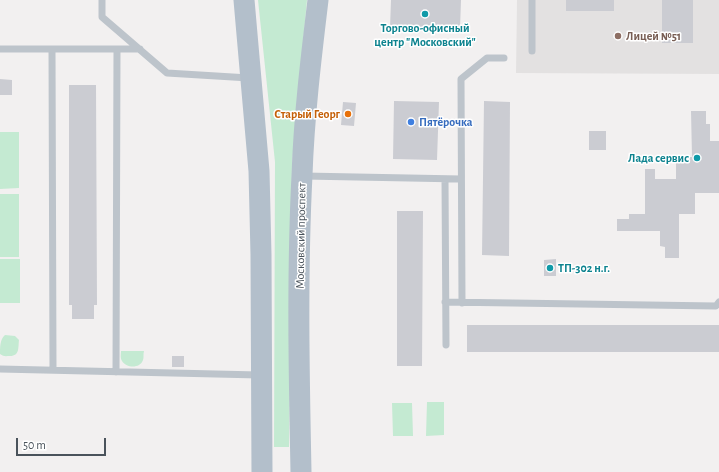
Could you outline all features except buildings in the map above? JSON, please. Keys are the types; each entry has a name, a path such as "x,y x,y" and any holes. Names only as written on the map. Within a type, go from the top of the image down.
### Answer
{"main road":[{"path":"244,0 259,171 262,472"},
{"name":"Московский проспект","path":"302,472 299,396 302,176 312,50 318,0"}],"lane":[{"path":"102,0 102,17 167,73 251,78"},
{"path":"532,0 532,51"},
{"path":"0,48 140,49"},
{"path":"52,49 53,370"},
{"path":"116,49 116,372"},
{"path":"462,303 461,79 487,58 504,58"},
{"path":"302,176 461,179"},
{"path":"445,179 446,345"},
{"path":"445,302 716,306 719,302"},
{"path":"0,369 261,375"}],"shaded area":[{"name":"Лицей №51","path":"517,0 719,0 719,74 516,73"}],"green space":[{"path":"258,0 307,0 292,163 289,447 274,447 275,162"},
{"path":"0,132 19,132 19,188 0,189"},
{"path":"0,194 19,194 19,257 0,257"},
{"path":"0,259 20,259 20,303 0,303"},
{"path":"5,335 15,336 19,340 18,351 13,356 3,356 0,354 1,341"},
{"path":"121,351 144,351 143,360 136,366 127,365 121,360"},
{"path":"427,402 444,402 444,435 426,436"},
{"path":"392,403 412,403 413,436 393,436"}],"place":[{"name":"Торгово-офисный центр \"Московский\"","path":"425,14"},
{"name":"Лицей №51","path":"618,36"},
{"name":"Старый Георг","path":"348,114"},
{"name":"Пятёрочка","path":"411,122"},
{"name":"Лада сервис","path":"697,158"},
{"name":"ТП-302 н.г.","path":"550,268"}]}
